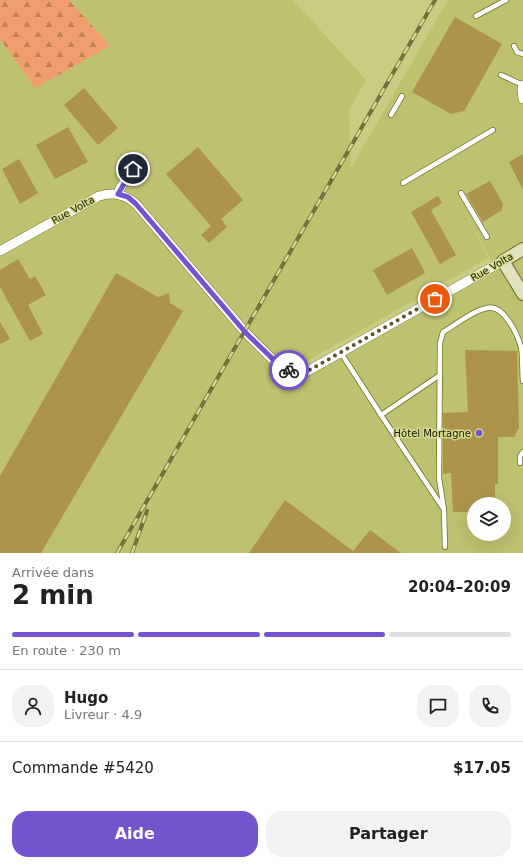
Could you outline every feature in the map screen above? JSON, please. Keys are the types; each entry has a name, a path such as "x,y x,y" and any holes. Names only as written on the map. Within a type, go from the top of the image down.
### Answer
{"street":[{"path":"523,85 523,99"},
{"path":"118,194 125,180 142,160"},
{"name":"Rue Volta","path":"0,251 99,196 108,193 128,197 136,204 245,332 282,368 306,372 523,249"},
{"path":"502,261 523,294"}],"lane":[{"path":"476,16 506,0"},
{"path":"514,46 517,52 523,54"},
{"path":"501,75 523,85"},
{"path":"392,115 402,96"},
{"path":"403,183 493,130"},
{"path":"461,193 487,237"},
{"path":"445,547 444,510 439,478 440,343 443,332 478,311 488,307 501,311 506,316 521,348 523,381"},
{"path":"341,353 444,510"},
{"path":"381,415 440,374"},
{"path":"520,463 520,456 523,452"}],"shaded area":[{"path":"69,0 293,0 366,80 349,110 351,168 448,0 523,0 523,553 0,553 0,39 35,88 110,46","holes":["460,202 493,264 277,392 270,382 488,258"]}],"green space":[{"path":"0,0 69,0 110,46 35,88 0,39"}],"building":[{"path":"455,17 502,44 464,111 451,114 412,92"},
{"path":"84,88 118,128 98,145 64,105"},
{"path":"68,127 88,162 55,179 36,145"},
{"path":"198,147 243,200 221,219 227,227 209,243 201,235 211,226 166,174"},
{"path":"523,154 523,190 509,162"},
{"path":"19,159 38,193 20,204 2,169"},
{"path":"490,181 503,204 502,210 483,222 466,194"},
{"path":"438,196 442,203 431,210 456,255 440,264 411,212"},
{"path":"412,248 425,273 387,295 373,270"},
{"path":"18,259 30,279 35,276 46,295 28,305 43,334 30,341 0,287 0,270"},
{"path":"116,273 158,297 169,293 170,303 183,311 41,553 0,553 0,476"},
{"path":"0,322 10,339 0,344"},
{"name":"Hôtel Mortagne","path":"465,350 517,351 519,428 514,437 498,437 498,484 495,484 495,497 467,497 467,512 453,512 451,473 443,474 443,413 468,412"},
{"path":"285,500 353,551 370,530 401,553 249,553"}],"railway":[{"path":"117,553 435,0"},
{"path":"132,553 147,511"}],"way so far":[{"path":"289,370 306,372 435,299"}],"place":[{"name":"Hôtel Mortagne","path":"479,433"}],"route":[{"path":"133,169 125,180 118,194 128,197 136,204 245,332 282,368 289,370"}]}
